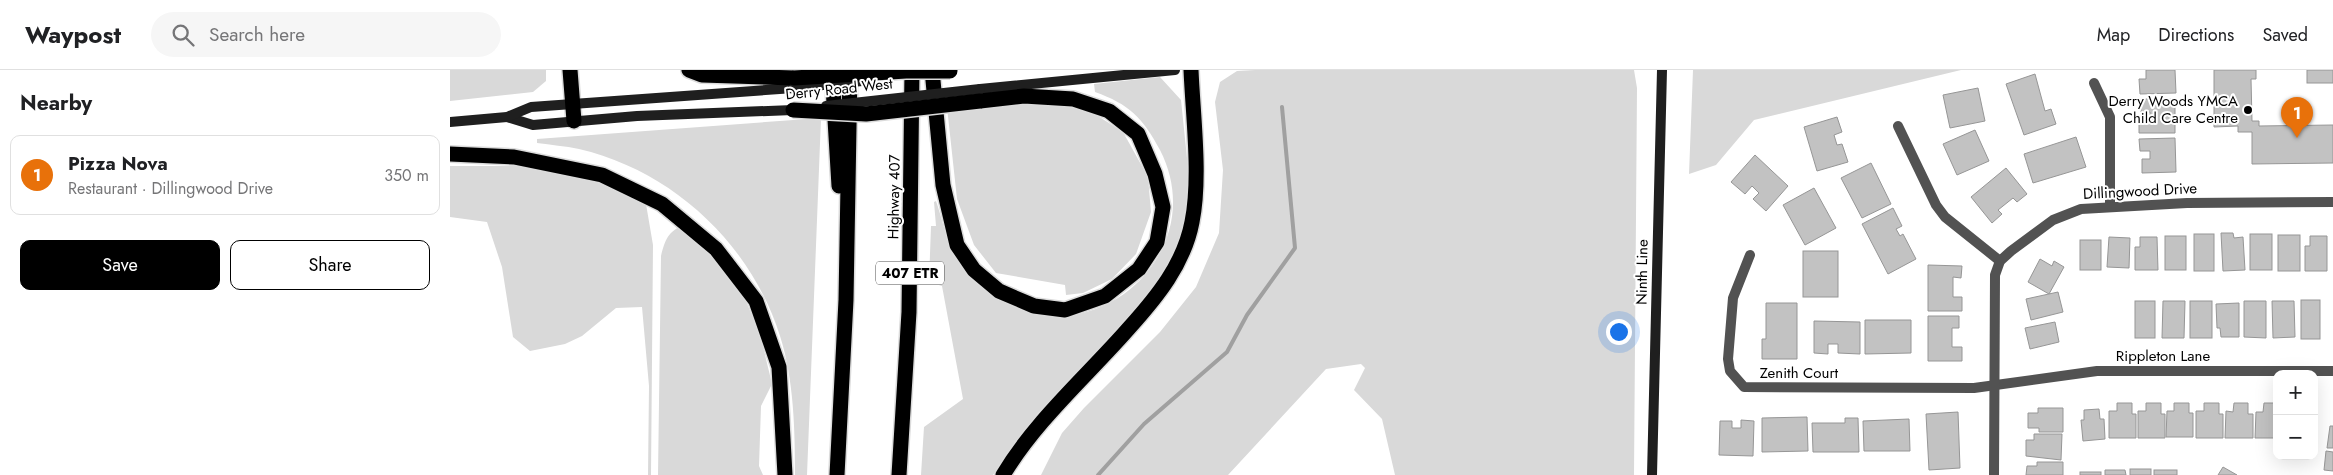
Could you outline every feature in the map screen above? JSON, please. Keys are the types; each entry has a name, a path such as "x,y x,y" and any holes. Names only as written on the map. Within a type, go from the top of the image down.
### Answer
{"highway":[{"path":"570,70 574,121"},
{"path":"689,70 702,75 794,83 906,71 956,71"},
{"path":"832,70 846,300"},
{"path":"836,475 846,300 850,70"},
{"name":"Highway 407","path":"899,475 909,312 912,70"},
{"path":"793,110 866,114 980,95 1073,99 1109,111 1138,134 1156,174 1163,208 1157,242 1139,269 1105,296 1065,310 1034,306 999,291 974,270 957,245 943,185 932,70"},
{"path":"1003,475 1035,430 1142,314 1172,274 1185,248 1192,222 1196,187 1192,70"},
{"path":"450,154 514,157 602,175 662,204 716,249 756,301 779,368 784,475"}],"main road":[{"path":"980,95 1175,70"},
{"name":"Ninth Line","path":"1652,475 1662,70"},
{"name":"Derry Road West","path":"450,122 507,117 531,107 794,83"},
{"name":"Derry Road West","path":"507,117 533,125 574,121 793,110"}],"street":[{"path":"2094,83 2110,117 2110,205"},
{"path":"1898,126 1936,205 1952,223 2000,261 1995,275 1994,475"},
{"name":"Dillingwood Drive","path":"2000,261 2062,215 2081,209 2110,205 2333,202"},
{"name":"Zenith Court","path":"1750,256 1733,298 1728,359 1730,371 1744,387 1964,388 1994,385"},
{"name":"Rippleton Lane","path":"1994,385 2098,371 2333,371"}],"shaded area":[{"path":"450,70 546,70 546,81 533,92 450,101"},
{"path":"1634,70 1637,88 1634,475 1395,475 1382,419 1354,390 1365,368 1361,364 1326,369 1228,475 1041,475 1062,433 1084,408 1160,332 1196,287 1219,233 1223,170 1215,102 1220,82 1237,71"},
{"path":"1693,70 1961,70 1754,120 1716,165 1689,174"},
{"path":"1160,77 1181,100 1190,187 1181,237 1164,273 1142,306 1038,413 993,475 921,475 924,427 963,399 942,286 929,282 931,226 936,226 934,202 936,201 953,251 975,279 985,288 1022,310 1060,316 1096,309 1129,290 1154,263 1169,229 1172,191 1160,150 1147,129 1126,107 1095,92 1094,84"},
{"path":"1033,100 1087,109 1123,132 1148,177 1151,212 1136,254 1112,279 1083,293 1066,295 1065,285 996,273 974,245 957,199 947,107"},
{"path":"821,118 807,475 795,475 794,423 791,387 785,353 767,302 750,271 728,242 704,216 676,194 646,175 613,160 579,149 537,143 537,139"},
{"path":"450,166 526,166 595,178 646,204 653,245 651,475 648,475 649,386 642,307 616,308 582,336 565,344 530,351 513,337 502,267 487,222 450,217"},
{"path":"684,225 713,253 742,292 760,334 772,384 761,406 759,466 763,475 658,475 661,256 668,237 674,230"}],"building":[{"path":"2146,70 2175,70 2176,93 2140,94 2139,79 2146,79"},
{"path":"2214,70 2256,70 2256,79 2251,79 2252,121 2259,121 2259,126 2333,125 2333,163 2252,164 2252,132 2238,132 2238,126 2214,127"},
{"path":"2307,70 2333,70 2333,83 2307,83"},
{"path":"2035,74 2045,111 2051,109 2056,124 2024,135 2006,84"},
{"path":"1978,88 1985,121 1950,128 1943,95"},
{"path":"2141,99 2175,99 2175,133 2139,133 2139,120 2150,120 2150,112 2141,112"},
{"path":"1837,117 1842,132 1834,135 1837,145 1842,144 1848,162 1817,171 1804,127"},
{"path":"1975,130 1989,161 1957,175 1943,144"},
{"path":"2076,137 2086,167 2033,183 2024,154"},
{"path":"2175,138 2176,172 2142,173 2142,159 2150,159 2150,151 2140,151 2139,139"},
{"path":"1755,155 1788,186 1766,211 1753,199 1759,193 1752,186 1745,194 1731,182"},
{"path":"1871,163 1891,204 1862,218 1841,178"},
{"path":"2006,168 2027,194 2017,202 2013,198 1998,210 2002,214 1992,223 1971,197"},
{"path":"1814,188 1836,228 1805,245 1783,205"},
{"path":"1893,208 1902,226 1896,229 1900,236 1903,234 1916,259 1888,274 1862,224"},
{"path":"2221,233 2233,233 2234,238 2243,237 2245,270 2223,271"},
{"path":"2194,234 2214,234 2214,271 2194,271"},
{"path":"2250,234 2272,234 2272,270 2250,270"},
{"path":"2278,235 2300,235 2300,271 2278,271"},
{"path":"2165,236 2186,236 2186,270 2165,270"},
{"path":"2310,236 2327,236 2327,271 2305,271 2305,246 2310,246"},
{"path":"2109,237 2130,238 2129,268 2107,267"},
{"path":"2140,237 2157,237 2158,270 2135,270 2135,247 2140,247"},
{"path":"2080,240 2101,240 2101,270 2080,270"},
{"path":"1803,251 1838,251 1838,297 1803,297"},
{"path":"2040,259 2052,266 2054,261 2064,267 2049,294 2028,282"},
{"path":"1928,265 1962,266 1961,278 1953,277 1953,297 1962,297 1962,311 1928,311"},
{"path":"2058,292 2063,312 2031,320 2026,299"},
{"path":"2301,300 2320,300 2320,339 2301,339"},
{"path":"2135,301 2155,301 2155,338 2135,338"},
{"path":"2163,301 2185,301 2184,338 2162,338"},
{"path":"2190,301 2212,301 2212,338 2190,338"},
{"path":"2244,301 2266,301 2266,338 2244,337"},
{"path":"2272,301 2294,301 2295,337 2273,338"},
{"path":"1766,303 1797,303 1797,359 1762,359 1762,339 1766,339"},
{"path":"2239,303 2239,337 2221,337 2220,328 2217,328 2216,304"},
{"path":"1928,316 1959,316 1959,328 1952,328 1952,347 1962,347 1962,361 1928,361"},
{"path":"1865,320 1911,320 1911,353 1865,354"},
{"path":"1814,321 1860,322 1860,354 1838,353 1838,344 1828,344 1828,354 1814,353"},
{"path":"2055,322 2059,342 2030,349 2025,328"},
{"path":"2117,403 2132,403 2132,414 2136,414 2136,438 2109,438 2109,411 2117,411"},
{"path":"2146,403 2161,403 2161,414 2165,414 2165,438 2138,438 2138,411 2146,411"},
{"path":"2174,403 2189,403 2189,413 2193,413 2193,437 2166,437 2167,411 2174,411"},
{"path":"2204,403 2219,403 2219,414 2223,414 2223,438 2196,438 2196,411 2204,411"},
{"path":"2234,403 2248,403 2248,414 2253,414 2253,438 2225,438 2226,411 2233,412"},
{"path":"2264,403 2273,403 2273,438 2255,438 2256,412 2263,412"},
{"path":"2038,408 2063,408 2063,432 2039,432 2039,428 2028,428 2028,413 2038,413"},
{"path":"2099,409 2100,419 2104,419 2105,439 2083,441 2081,420 2084,420 2084,410"},
{"path":"1958,412 1960,468 1929,470 1926,414"},
{"path":"1807,417 1808,451 1762,452 1762,418"},
{"path":"1845,418 1858,418 1859,452 1813,452 1812,423 1845,423"},
{"path":"1909,419 1910,451 1864,451 1863,421"},
{"path":"1741,420 1754,421 1753,456 1719,455 1720,421 1732,421 1732,428 1741,428"},
{"path":"2330,426 2333,426 2333,448 2327,448"},
{"path":"2034,434 2062,434 2061,460 2026,456 2026,440 2034,440"},
{"path":"2326,451 2333,452 2333,471 2324,470"},
{"path":"2037,462 2063,462 2063,475 2026,475 2027,466 2037,466"},
{"path":"2223,467 2237,475 2218,475"},
{"path":"2130,469 2151,469 2151,475 2130,475"},
{"path":"2105,470 2125,470 2126,475 2105,475"},
{"path":"2154,470 2177,470 2177,475 2154,475"},
{"path":"2080,472 2101,472 2101,475 2080,475"}],"waterway":[{"path":"1098,475 1144,424 1227,352 1247,315 1295,248 1282,107"}],"place":[{"name":"Derry Woods YMCA Child Care Centre","path":"2248,110"},
{"name":"Pizza Nova","path":"2297,138"}]}
